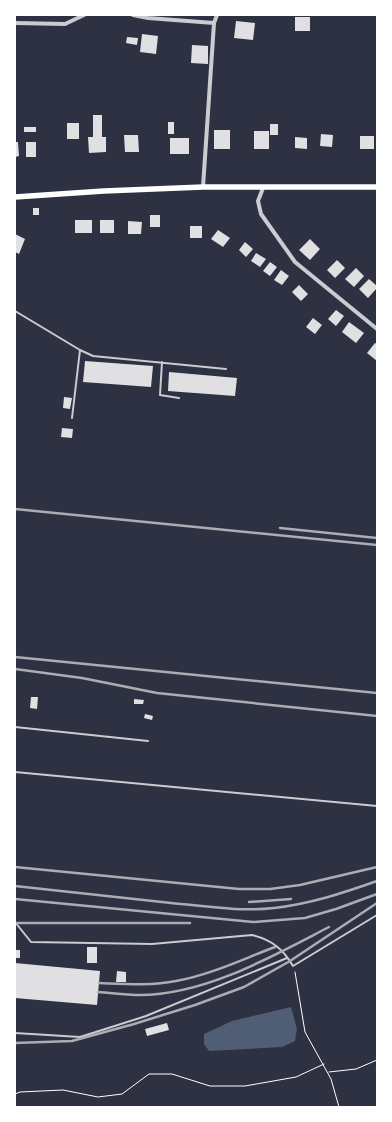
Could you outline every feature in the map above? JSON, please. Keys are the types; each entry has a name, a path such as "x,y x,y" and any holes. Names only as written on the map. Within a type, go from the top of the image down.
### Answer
{"main road":[{"path":"16,198 104,191 203,188 377,187"}],"street":[{"path":"15,23 66,24 84,15"},
{"path":"133,15 148,18 214,23"},
{"path":"203,188 214,23 217,15"},
{"path":"263,188 258,201 261,214 295,262 377,329"}],"lane":[{"path":"15,311 93,356 226,369"},
{"path":"72,418 80,350"},
{"path":"162,362 160,395 179,398"},
{"path":"15,727 148,741"},
{"path":"15,772 377,806"},
{"path":"15,922 31,942 152,944 252,935 273,942 293,966 377,915"},
{"path":"15,1033 80,1037 146,1016 287,958"}],"path":[{"path":"293,966 298,982 305,1032 331,1078 339,1107"},
{"path":"328,1072 356,1069 377,1060"},
{"path":"15,1094 20,1092 63,1090 98,1097 122,1094 149,1074 172,1074 210,1086 245,1086 296,1077 324,1064"}],"water":[{"path":"291,1007 297,1029 295,1041 282,1047 209,1051 204,1044 204,1034 232,1021"}],"building":[{"path":"295,17 310,17 310,31 295,31"},
{"path":"236,21 255,23 253,40 234,38"},
{"path":"142,34 158,36 156,54 140,52"},
{"path":"127,37 138,38 137,45 126,43"},
{"path":"192,45 208,46 208,64 191,63"},
{"path":"93,115 102,115 102,137 106,137 106,152 89,153 88,137 93,137"},
{"path":"168,122 174,122 174,134 168,134"},
{"path":"67,123 79,123 79,139 67,139"},
{"path":"270,124 278,124 278,135 270,135"},
{"path":"24,127 36,127 36,132 24,132"},
{"path":"214,130 230,130 230,149 214,149"},
{"path":"254,131 269,131 269,149 254,149"},
{"path":"321,134 333,135 332,147 320,146"},
{"path":"124,135 138,135 139,152 125,152"},
{"path":"360,136 374,136 374,149 360,149"},
{"path":"295,137 307,138 307,149 295,148"},
{"path":"170,138 189,138 189,154 170,154"},
{"path":"15,142 18,142 19,156 15,157"},
{"path":"26,142 36,142 36,157 26,157"},
{"path":"33,208 39,208 39,215 33,215"},
{"path":"150,215 160,215 160,227 150,227"},
{"path":"75,220 92,220 92,233 75,233"},
{"path":"100,220 114,220 114,233 100,233"},
{"path":"128,221 142,222 141,234 128,234"},
{"path":"190,226 202,226 202,238 190,238"},
{"path":"218,230 230,238 223,247 211,239"},
{"path":"15,234 25,239 19,254 15,252"},
{"path":"310,239 320,249 310,260 299,250"},
{"path":"245,242 253,249 246,257 239,250"},
{"path":"256,253 266,259 260,267 251,261"},
{"path":"337,260 345,268 335,278 327,270"},
{"path":"270,262 277,267 270,276 263,271"},
{"path":"356,268 364,276 354,287 345,279"},
{"path":"281,270 289,276 282,285 274,280"},
{"path":"369,279 377,288 368,298 359,289"},
{"path":"299,285 308,294 301,301 292,292"},
{"path":"336,310 344,316 336,326 328,319"},
{"path":"313,318 322,325 315,334 306,327"},
{"path":"349,322 364,333 356,343 342,332"},
{"path":"375,343 377,344 377,361 367,353"},
{"path":"85,361 153,366 151,387 83,382"},
{"path":"169,372 237,378 235,396 168,391"},
{"path":"64,397 72,398 70,409 63,408"},
{"path":"62,428 73,429 72,438 61,437"},
{"path":"31,697 38,697 37,709 30,708"},
{"path":"134,699 144,700 143,704 134,704"},
{"path":"145,714 153,716 152,720 144,718"},
{"path":"87,947 97,947 97,963 87,963"},
{"path":"15,950 20,950 20,958 15,958"},
{"path":"15,963 100,971 97,1005 15,998"},
{"path":"117,971 126,972 126,982 116,982"},
{"path":"167,1023 169,1030 147,1036 145,1029"}],"railway":[{"path":"15,509 377,545"},
{"path":"280,528 377,538"},
{"path":"15,657 377,693"},
{"path":"15,669 82,678 157,693 377,716"},
{"path":"15,867 239,889 270,889 300,885 377,867"},
{"path":"15,886 210,907 261,909 313,901 377,881"},
{"path":"15,899 253,922 305,918 377,894"},
{"path":"249,902 291,899"},
{"path":"15,1043 72,1041 195,1005 244,987 290,961 377,903"},
{"path":"15,923 190,923"},
{"path":"98,992 140,995 164,993 214,981 262,961 329,927"},
{"path":"99,983 167,983 214,971 275,947"}]}
